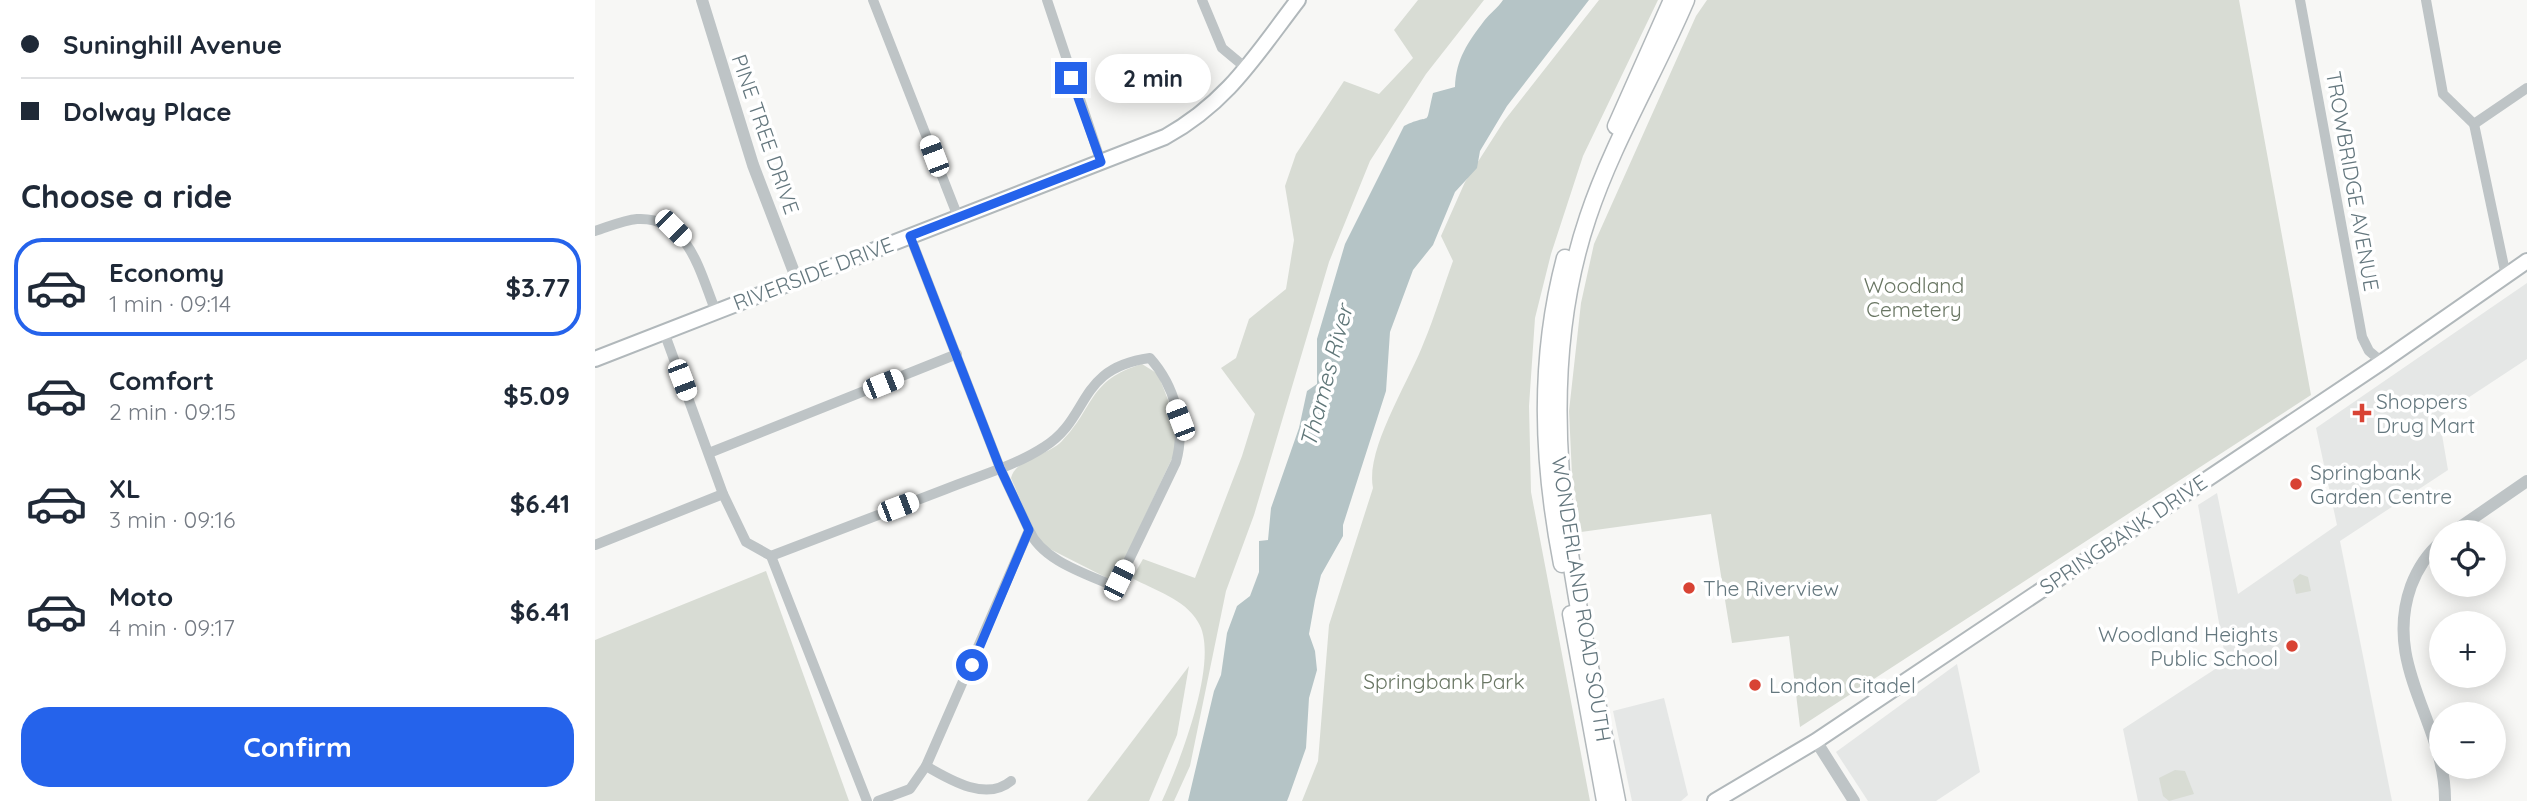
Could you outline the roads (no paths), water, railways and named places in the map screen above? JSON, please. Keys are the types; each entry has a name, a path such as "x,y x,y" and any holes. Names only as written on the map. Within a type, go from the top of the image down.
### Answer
{"main road":[{"name":"RIVERSIDE DRIVE","path":"595,359 1165,137 1197,119 1230,89 1298,0"},
{"name":"WONDERLAND ROAD SOUTH","path":"1605,801 1555,534 1545,444 1546,358 1560,279 1579,211 1672,0"},
{"name":"WONDERLAND ROAD SOUTH","path":"1618,801 1561,491 1556,428 1557,373 1572,272 1588,218 1604,174 1686,0"},
{"name":"SPRINGBANK DRIVE","path":"1715,801 1816,741 2382,362 2527,261"}],"street":[{"name":"PINE TREE DRIVE","path":"702,0 753,165 797,280"},
{"path":"873,0 958,217"},
{"path":"1047,0 1101,162"},
{"path":"1202,0 1222,48 1246,68"},
{"name":"TROWBRIDGE AVENUE","path":"2300,0 2363,337 2369,351 2382,362"},
{"path":"2426,0 2443,94 2473,124 2505,276"},
{"path":"2473,124 2527,88"},
{"path":"595,232 635,219 656,219 673,228 686,240 716,312"},
{"path":"771,556 1000,468 1045,447 1064,430 1082,399 1110,370 1150,358 1162,371 1180,420 1182,442 1176,462 1115,587 1053,557 1039,547 1000,468 910,236"},
{"path":"664,332 723,494 746,542 771,556 867,801"},
{"path":"709,453 957,354"},
{"path":"2470,520 2527,481"},
{"path":"595,545 723,494"},
{"path":"878,801 910,789 926,766 1029,530"},
{"path":"2429,556 2421,565 2405,605 2403,639 2410,676 2441,766 2445,801"},
{"path":"1816,741 1854,801"},
{"path":"926,766 977,801 988,801 1005,791 1011,780"}],"water":[{"name":"Thames River","path":"1503,0 1589,0 1507,106 1480,151 1477,168 1455,192 1433,245 1413,270 1390,332 1386,391 1343,525 1343,536 1321,575 1315,600 1309,634 1315,651 1317,670 1309,698 1306,748 1289,796 1287,801 1188,801 1214,691 1221,675 1227,633 1237,606 1250,596 1259,572 1259,541 1268,540 1271,508 1299,428 1307,391 1317,384 1317,339 1345,244 1404,126 1428,116 1433,93 1455,87 1460,59 1468,44"}],"place":[{"name":"Shoppers Drug Mart","path":"2362,413"},
{"name":"Springbank Garden Centre","path":"2296,484"},
{"name":"The Riverview","path":"1689,588"},
{"name":"Woodland Heights Public School","path":"2292,646"},
{"name":"London Citadel","path":"1755,685"}],"park label":[{"name":"Woodland Cemetery","path":"1914,297"},
{"name":"Springbank Park","path":"1444,681"}]}
